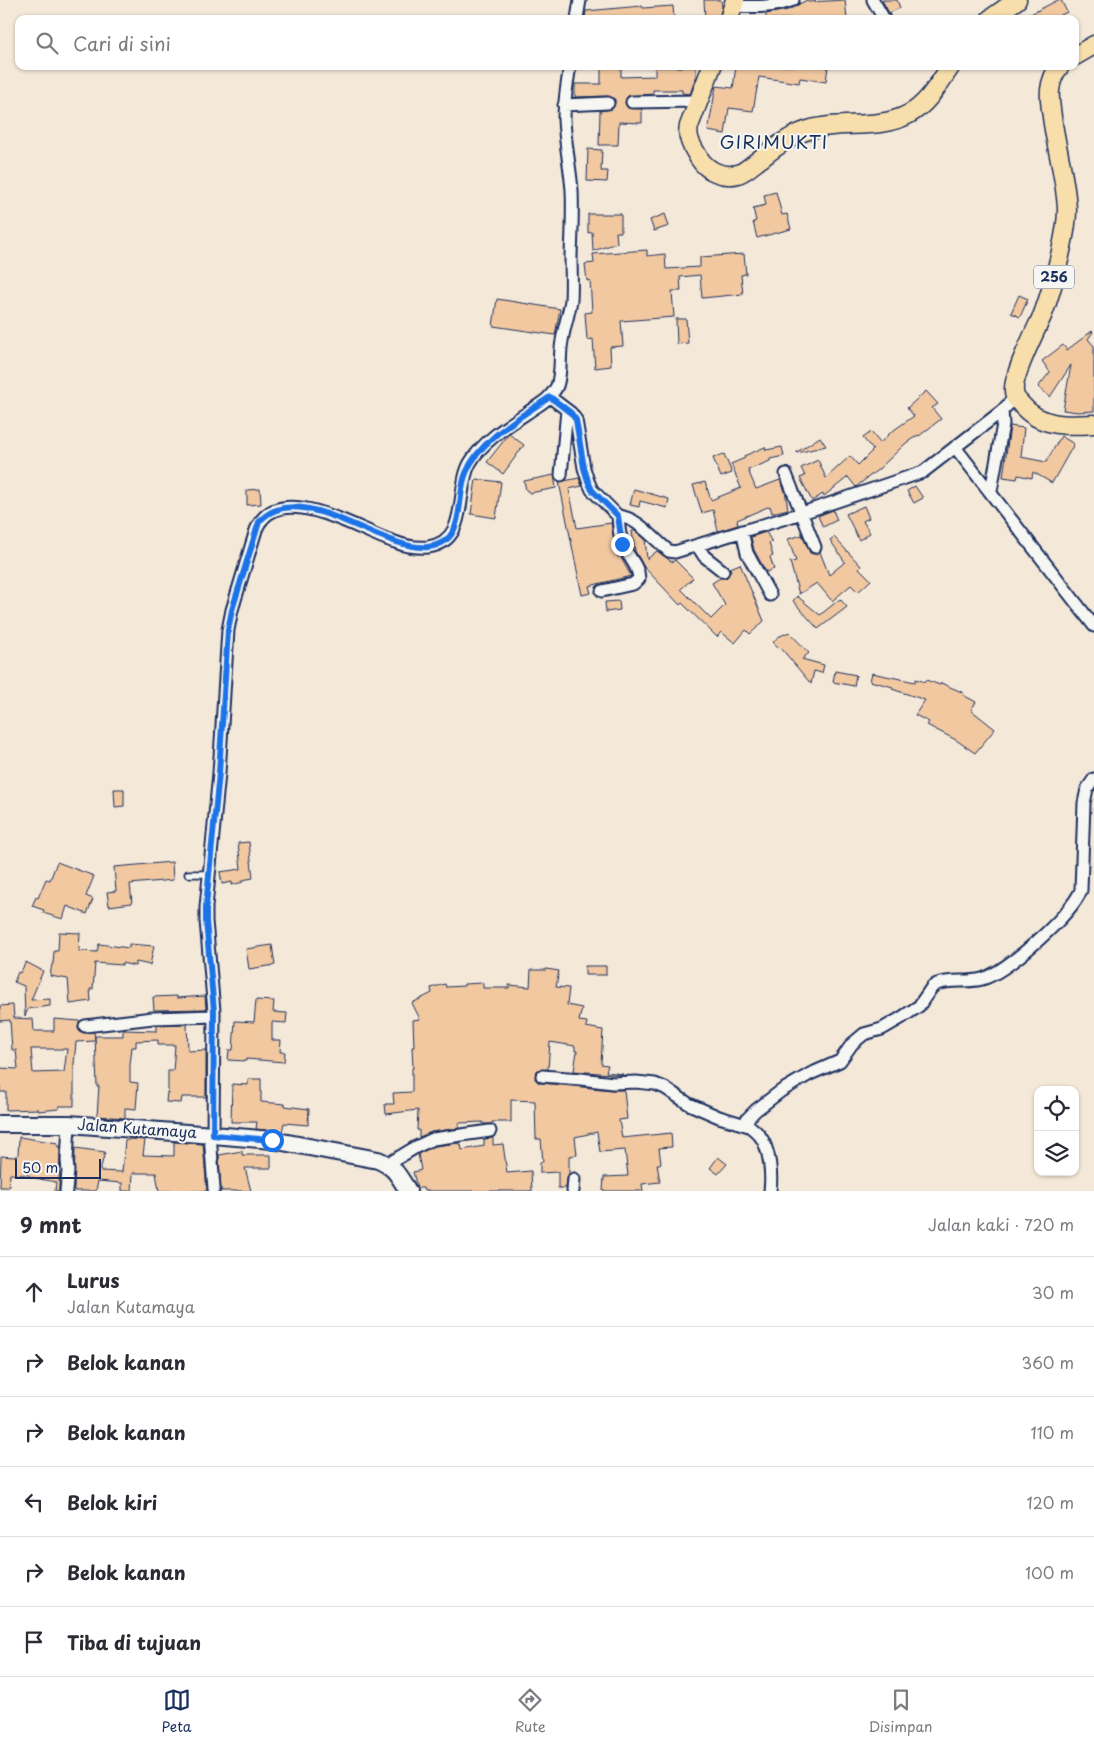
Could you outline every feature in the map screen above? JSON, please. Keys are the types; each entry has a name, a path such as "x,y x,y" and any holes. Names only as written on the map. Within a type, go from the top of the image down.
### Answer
{"main road":[{"path":"996,15 1017,0"},
{"path":"1079,54 1094,45"},
{"path":"711,70 688,130 691,143 701,162 709,170 722,174 743,172 787,140 802,132 818,128 886,121 907,115 928,99 949,70"},
{"name":"256","path":"1015,397 1014,386 1049,295 1066,222 1065,190 1055,139 1050,92 1051,82 1058,70"},
{"path":"1015,397 1031,414 1048,423 1094,424"},
{"name":"Jalan Kutamaya","path":"0,1124 70,1124 272,1140 353,1154 388,1164"},
{"path":"388,1164 396,1170 408,1191"}],"street":[{"path":"578,15 580,0"},
{"path":"733,8 764,8 793,0"},
{"path":"873,0 882,15"},
{"path":"214,1189 211,1134 214,1016 206,921 228,625 259,522 269,513 283,508 316,510 343,519 395,542 418,547 435,545 445,541 454,531 465,475 471,462 485,444 550,397 558,384 561,342 571,298 572,191 564,105 569,70"},
{"path":"632,102 699,101"},
{"path":"564,105 608,103"},
{"path":"550,397 567,410 576,420 588,481 592,490 618,516 622,544 639,573 639,579 633,584 602,591"},
{"path":"618,516 635,521 669,551 697,546 923,472 1002,411 1015,397"},
{"path":"561,475 567,410"},
{"path":"990,491 1003,424 1002,411"},
{"path":"955,447 1094,626"},
{"path":"786,474 815,547"},
{"path":"742,531 747,553 770,595"},
{"path":"697,546 704,556 723,571"},
{"path":"749,1126 747,1119 781,1091 810,1074 840,1061 858,1038 864,1034 890,1026 902,1018 919,1006 935,985 942,982 982,979 994,974 1013,962 1066,912 1081,890 1084,803 1087,789 1094,779"},
{"path":"85,1026 154,1018 214,1016"},
{"path":"542,1076 613,1083 636,1082 655,1084 690,1104 719,1117 749,1126 761,1138 767,1151 770,1191"},
{"path":"66,1191 70,1124"},
{"path":"388,1164 433,1139 490,1131"},
{"path":"573,1191 574,1179"}],"lane":[{"path":"188,874 210,874"}],"building":[{"path":"704,0 721,0 720,15 705,15"},
{"path":"807,0 808,2 845,0 847,15 766,15 788,10"},
{"path":"882,0 897,0 900,8 889,13"},
{"path":"1058,0 1061,0 1067,12 1061,15 1029,15"},
{"path":"642,6 643,8 673,6 674,15 586,15 586,11"},
{"path":"601,70 621,70 621,77 655,76 655,70 696,70 696,77 690,94 682,93 682,90 653,90 653,94 628,96 625,103 628,108 642,109 642,123 619,122 618,145 599,145 600,111 612,109 615,99 608,96 575,97 575,84 601,84"},
{"path":"735,70 828,70 826,82 800,78 799,83 759,77 753,111 729,108 725,134 708,131 716,86 733,88"},
{"path":"588,149 602,150 601,171 608,171 607,182 587,181"},
{"path":"776,192 782,215 787,214 791,229 757,238 753,222 756,221 753,208 766,205 764,195"},
{"path":"588,214 621,214 621,232 616,232 617,243 593,251 592,232 588,233"},
{"path":"665,214 669,226 654,231 650,220"},
{"path":"647,250 647,256 665,254 666,269 700,267 700,257 744,254 746,274 741,275 743,294 702,298 700,275 680,277 681,291 672,291 674,317 621,321 623,346 610,347 611,366 595,368 593,339 587,340 585,313 592,312 590,280 587,281 585,264 594,263 593,254"},
{"path":"1019,295 1028,299 1020,317 1011,313"},
{"path":"497,299 560,309 555,335 493,326"},
{"path":"676,319 686,319 688,343 677,344"},
{"path":"1092,331 1088,339 1094,346 1094,411 1078,412 1063,410 1071,365 1050,397 1038,387 1050,372 1042,361 1063,345 1067,350"},
{"path":"926,391 938,404 932,408 941,419 919,436 906,443 880,468 856,487 848,477 824,496 823,494 812,501 800,478 805,476 801,468 818,460 826,478 850,456 858,465 873,450 863,438 871,432 880,443 891,432 914,416 907,408"},
{"path":"1010,426 1024,428 1021,457 1046,462 1061,436 1074,444 1052,483 1033,472 1032,478 1018,475 1017,479 1003,477"},
{"path":"509,434 524,445 503,474 487,462"},
{"path":"820,437 826,446 797,453 797,452"},
{"path":"765,447 766,450 782,447 784,456 770,459 770,461 748,470 756,489 780,480 785,491 788,509 772,513 770,506 737,520 738,525 718,531 713,510 702,513 693,485 705,482 711,500 741,488 731,464"},
{"path":"724,454 732,473 721,477 713,458"},
{"path":"554,475 556,488 530,493 526,490 524,481"},
{"path":"579,478 582,486 569,489 577,528 611,523 618,557 620,556 631,576 589,586 591,593 582,595 559,482"},
{"path":"476,479 501,482 496,518 471,514"},
{"path":"915,486 923,498 914,503 907,491"},
{"path":"260,489 261,504 247,505 247,490"},
{"path":"634,489 669,499 667,508 640,501 639,507 630,505"},
{"path":"864,506 869,518 863,521 870,533 859,540 846,514"},
{"path":"833,510 837,520 823,527 818,516"},
{"path":"632,531 635,531 645,539 647,559 657,551 672,562 675,560 693,578 681,589 711,619 725,605 712,583 720,578 726,578 731,571 730,568 740,564 764,621 750,634 746,630 735,643 721,632 717,637 682,603 680,605 644,567 635,551"},
{"path":"766,532 772,542 769,543 773,556 770,557 774,569 766,572 754,550 751,537"},
{"path":"802,535 810,553 820,552 829,575 845,562 830,540 834,537 861,566 859,568 871,580 858,592 851,585 832,601 817,583 799,594 790,562 796,561 788,539"},
{"path":"797,596 820,615 840,599 847,607 818,629 793,601"},
{"path":"619,601 620,610 606,612 605,602"},
{"path":"789,632 809,653 802,659 824,665 822,673 814,671 811,684 781,648 773,642 778,637"},
{"path":"835,671 856,675 854,686 833,682"},
{"path":"872,673 915,682 916,679 940,685 941,683 964,693 963,695 976,702 971,710 995,729 975,753 956,740 927,725 929,722 915,715 925,700 892,689 893,687 870,681"},
{"path":"114,789 124,789 124,806 115,807"},
{"path":"249,842 253,878 242,880 243,882 232,885 232,882 222,884 220,872 241,869 238,843"},
{"path":"57,862 94,876 86,896 93,899 87,914 67,906 63,919 43,913 44,910 32,906 36,897 38,898 46,879 50,880"},
{"path":"172,862 173,880 130,884 132,903 109,906 107,892 116,891 114,867"},
{"path":"59,932 80,933 79,951 97,952 99,944 129,948 129,944 154,946 150,965 136,962 135,966 122,963 122,965 95,963 93,989 90,989 91,1001 70,1004 68,979 50,976 54,951 58,951"},
{"path":"272,945 275,965 249,969 246,949"},
{"path":"26,962 43,971 31,1000 50,999 50,1006 28,1009 25,1016 24,986 14,982 18,972 20,973"},
{"path":"585,966 606,966 606,975 585,975"},
{"path":"546,969 559,971 556,987 569,988 567,1005 582,1008 579,1021 587,1022 586,1027 603,1030 601,1064 608,1065 606,1072 623,1075 574,1071 577,1051 575,1051 575,1046 550,1042 548,1069 538,1070 535,1079 541,1083 624,1090 627,1119 619,1120 622,1138 671,1133 672,1147 659,1148 661,1164 657,1164 660,1182 642,1184 643,1191 603,1191 604,1177 628,1176 625,1150 600,1152 597,1132 575,1137 577,1155 569,1156 569,1173 566,1188 558,1188 558,1172 540,1173 540,1162 543,1162 541,1139 536,1139 535,1101 511,1100 511,1122 492,1122 492,1124 483,1124 483,1122 459,1123 459,1128 432,1132 419,1137 419,1130 417,1130 418,1110 386,1114 385,1104 394,1104 393,1093 412,1092 413,1020 420,1019 412,1003 432,993 431,988 445,984 446,987 483,983 483,988 509,988 509,985 530,987 531,970"},
{"path":"177,996 177,998 205,996 206,1009 154,1010 153,997"},
{"path":"256,1000 274,1001 273,1012 287,1013 286,1023 272,1022 272,1040 281,1040 280,1052 285,1052 284,1062 246,1059 246,1061 228,1060 229,1050 233,1050 235,1021 254,1022"},
{"path":"13,1005 14,1018 33,1019 34,1031 54,1031 54,1019 80,1021 79,1031 85,1033 94,1032 95,1041 76,1042 74,1106 59,1106 59,1109 38,1111 38,1109 6,1110 6,1092 0,1092 0,1068 18,1069 16,1050 12,1050 10,1020 0,1021 0,1006","holes":["31,1049 67,1049 64,1072 33,1073"]},
{"path":"187,1024 188,1051 206,1050 206,1097 182,1097 181,1103 166,1102 168,1071 173,1071 175,1045 158,1045 158,1040 136,1041 136,1047 132,1047 130,1082 138,1083 136,1109 125,1108 125,1118 97,1116 99,1086 97,1087 95,1036 123,1036 123,1030 157,1031 157,1025"},
{"path":"248,1079 261,1079 261,1102 309,1109 308,1125 284,1123 282,1132 256,1129 257,1122 231,1122 232,1084 248,1085"},
{"path":"19,1137 58,1143 57,1146 60,1146 59,1191 55,1191 56,1182 29,1177 29,1175 10,1174 9,1187 0,1187 1,1156 18,1156"},
{"path":"493,1138 493,1145 503,1144 507,1173 531,1171 532,1191 424,1191 423,1188 417,1188 413,1172 421,1170 418,1154 435,1146 459,1143 462,1150 484,1146 484,1139"},
{"path":"125,1140 145,1140 143,1155 174,1156 174,1142 203,1144 207,1191 159,1191 156,1173 133,1173 132,1191 122,1191 122,1183 98,1181 96,1191 74,1191 75,1148 105,1152 100,1171 122,1172"},
{"path":"242,1151 242,1155 271,1155 271,1168 245,1168 251,1191 221,1191 219,1155"},
{"path":"718,1157 727,1164 718,1174 710,1168"}],"district":[{"name":"GIRIMUKTI","path":"774,143"}],"route":[{"path":"272,1140 213,1135 214,1011 206,921 219,773 229,620 259,522 269,513 283,508 316,510 343,519 395,542 407,545 427,547 445,541 454,531 465,475 471,462 485,444 550,397 571,413 576,420 588,481 592,490 618,516 622,544"}]}
